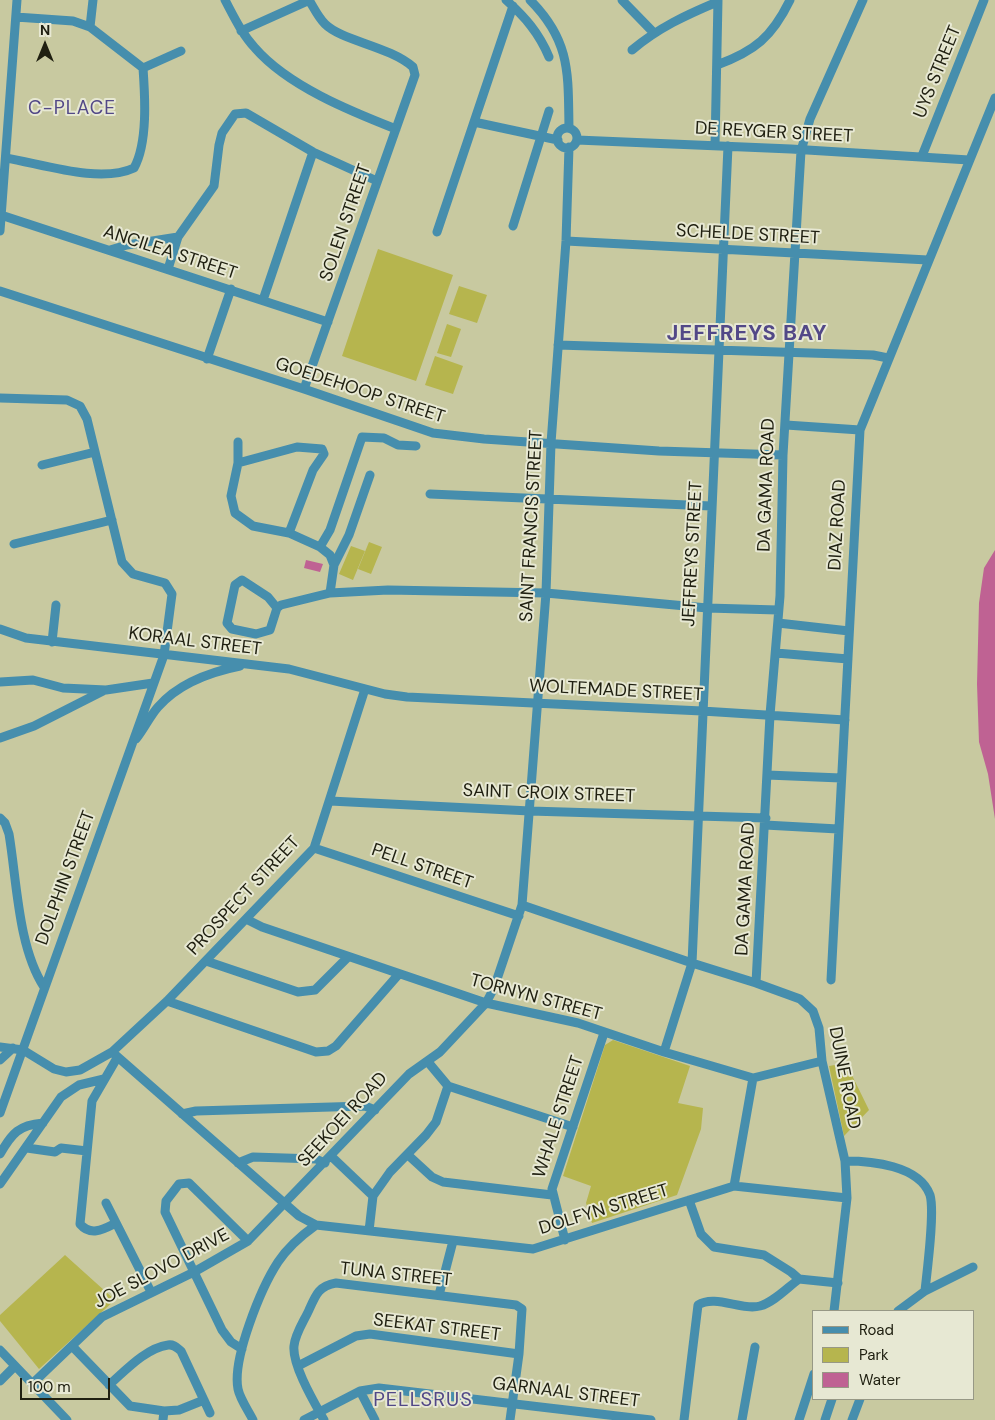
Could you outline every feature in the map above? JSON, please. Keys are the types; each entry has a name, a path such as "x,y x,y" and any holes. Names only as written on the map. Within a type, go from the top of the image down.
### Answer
{"street":[{"path":"0,231 6,158 5,115 17,0"},
{"path":"90,27 93,0"},
{"path":"225,0 241,31 272,65 339,106 396,129"},
{"path":"241,31 310,0"},
{"name":"SOLEN STREET","path":"304,389 413,82 413,67 381,48 334,31 325,24 310,0"},
{"path":"530,0 553,30 566,60 569,128"},
{"path":"622,0 654,32"},
{"path":"717,65 751,51 768,36 790,0"},
{"name":"DA GAMA ROAD","path":"756,983 766,821 770,715 778,623 783,455 801,151 810,119 863,0"},
{"name":"UYS STREET","path":"922,156 984,0"},
{"path":"632,50 654,32 718,1 714,146"},
{"path":"437,232 474,122 510,3 526,18 541,40 548,57"},
{"path":"6,158 93,174 113,174 134,168 139,158 142,140 143,68 90,27 73,21 16,17"},
{"path":"143,68 181,51"},
{"name":"DIAZ ROAD","path":"831,980 860,430 995,98"},
{"path":"513,226 549,111"},
{"path":"168,269 178,237 214,186 222,133 235,114 246,113 313,152 378,181"},
{"path":"474,122 539,138 558,140"},
{"path":"569,128 576,133 577,140 569,147 561,146 558,140 560,131 569,128"},
{"name":"DE REYGER STREET","path":"577,140 728,146 970,160"},
{"name":"JEFFREYS STREET","path":"664,1052 692,963 697,815 728,146"},
{"name":"SAINT FRANCIS STREET","path":"486,1003 494,988 522,905 539,704 546,593 551,443 566,241 569,147"},
{"path":"263,300 313,152"},
{"name":"ANCILEA STREET","path":"2,215 328,322"},
{"path":"110,250 127,245 178,237"},
{"name":"SCHELDE STREET","path":"566,241 928,260"},
{"path":"207,359 231,289"},
{"name":"GOEDEHOOP STREET","path":"0,290 433,433 551,443 783,455"},
{"path":"558,345 874,355 888,358"},
{"path":"0,398 74,401 84,411 112,520 14,544"},
{"path":"786,425 860,430"},
{"path":"320,547 330,530 362,437 384,438 398,445 416,446"},
{"path":"238,442 238,463 231,496 235,513 253,526 289,534 320,547 330,555 334,564"},
{"path":"238,463 297,447 322,449 324,451 324,454 313,470 301,498 289,534"},
{"path":"42,465 95,452"},
{"path":"330,593 334,564 349,535 370,474"},
{"path":"430,494 711,506"},
{"name":"DOLPHIN STREET","path":"0,1113 164,655 172,594 170,588 158,579 133,574 128,571 122,562 112,520"},
{"path":"277,608 268,597 242,580 235,585 227,623 232,630 256,634 270,630 277,608 281,605 330,593 388,590 546,593 707,608 778,610"},
{"path":"52,642 56,605"},
{"path":"778,623 849,631"},
{"name":"KORAAL STREET","path":"0,629 26,638 52,642 289,669 385,694"},
{"path":"776,653 848,659"},
{"path":"129,750 157,708 173,693 192,681 228,668 250,664"},
{"path":"0,682 33,680 63,688 106,690 153,683"},
{"name":"PROSPECT STREET","path":"115,1055 314,848 365,689"},
{"path":"0,738 34,726 106,690"},
{"name":"WOLTEMADE STREET","path":"385,694 539,704 702,710 845,720"},
{"path":"767,775 841,778"},
{"name":"SAINT CROIX STREET","path":"330,801 530,812 697,815 838,829"},
{"path":"0,818 6,823 9,834 29,953 36,974 44,987"},
{"name":"PELL STREET","path":"314,848 519,916"},
{"name":"DUINE ROAD","path":"522,905 800,999 813,1012 819,1028 822,1061 845,1161 847,1198 834,1310"},
{"name":"TORNYN STREET","path":"246,919 262,927 398,975 486,1003 578,1024 664,1052 754,1078"},
{"path":"206,961 298,992 308,993 315,990 348,957"},
{"path":"167,1001 316,1052 328,1051 336,1046 398,975"},
{"name":"SEEKOEI ROAD","path":"286,1205 409,1074 440,1052 486,1003"},
{"name":"WHALE STREET","path":"565,1240 552,1189 604,1033"},
{"path":"0,1047 23,1050 38,1061 54,1069 66,1072 80,1070 115,1055"},
{"path":"0,1060 13,1048"},
{"path":"115,1055 92,1101 80,1224 85,1230 93,1232 116,1223"},
{"name":"DOLFYN STREET","path":"115,1055 299,1216 316,1225 533,1249 734,1186 847,1198"},
{"path":"734,1186 754,1078 822,1061"},
{"path":"428,1062 448,1086 572,1127"},
{"path":"0,1184 61,1097 79,1085 104,1079"},
{"path":"369,1231 373,1196 390,1172 408,1155 436,1122 448,1086"},
{"path":"182,1114 196,1111 365,1106 374,1110"},
{"path":"0,1154 14,1132 27,1126 43,1123"},
{"path":"27,1148 55,1152 61,1148 87,1151"},
{"path":"408,1155 432,1177 443,1182 552,1195"},
{"path":"238,1163 253,1157 328,1160 373,1196"},
{"path":"845,1161 865,1161 896,1167 918,1180 930,1195 925,1291"},
{"path":"242,1349 231,1342 222,1330 164,1212 166,1201 179,1184 189,1183 248,1241"},
{"path":"689,1200 701,1234 707,1242 714,1246 764,1255 799,1279 838,1283"},
{"path":"106,1203 151,1292"},
{"name":"JOE SLOVO DRIVE","path":"32,1384 102,1317 194,1272 248,1241 286,1205"},
{"path":"253,1420 238,1390 237,1372 242,1349 260,1300 279,1260 297,1240 316,1225"},
{"path":"439,1295 454,1240"},
{"path":"899,1310 925,1291 973,1267"},
{"path":"684,1420 698,1306 708,1302 760,1306 769,1302 799,1279"},
{"name":"TUNA STREET","path":"322,1416 298,1366 294,1354 294,1343 317,1292 324,1285 336,1283 516,1305 522,1309 519,1354"},
{"name":"SEEKAT STREET","path":"298,1366 356,1336 370,1334 519,1354"},
{"path":"109,1385 151,1352 169,1344 181,1351 210,1413"},
{"path":"72,1346 130,1406 164,1415 204,1400"},
{"path":"742,1420 755,1347"},
{"path":"0,1350 67,1420"},
{"path":"510,1420 519,1354"},
{"path":"0,1381 15,1366"},
{"path":"799,1420 812,1380"},
{"name":"GARNAAL STREET","path":"304,1420 322,1416 360,1391 394,1388 651,1420"},
{"path":"360,1391 375,1420"},
{"path":"825,1420 832,1400"},
{"path":"852,1420 860,1400"}],"green space":[{"path":"378,249 453,275 416,381 342,356"},
{"path":"459,286 487,295 477,323 449,314"},
{"path":"447,324 461,329 451,357 437,353"},
{"path":"435,356 463,366 453,394 425,385"},
{"path":"369,542 382,547 371,574 358,569"},
{"path":"351,546 365,551 353,580 339,574"},
{"path":"613,1040 690,1066 678,1103 703,1108 701,1129 677,1195 592,1223 586,1203 591,1186 563,1176 605,1045"},
{"path":"846,1063 869,1110 844,1136 829,1066"},
{"path":"65,1255 115,1300 39,1369 0,1321 0,1315"}],"water":[{"path":"995,550 995,819 988,774 979,742 977,684 979,603 984,568"},
{"path":"306,560 323,564 320,572 304,568"}],"district":[{"name":"C-PLACE","path":"72,109"},
{"name":"JEFFREYS BAY","path":"747,334"},
{"name":"PELLSRUS","path":"423,1401"}]}
